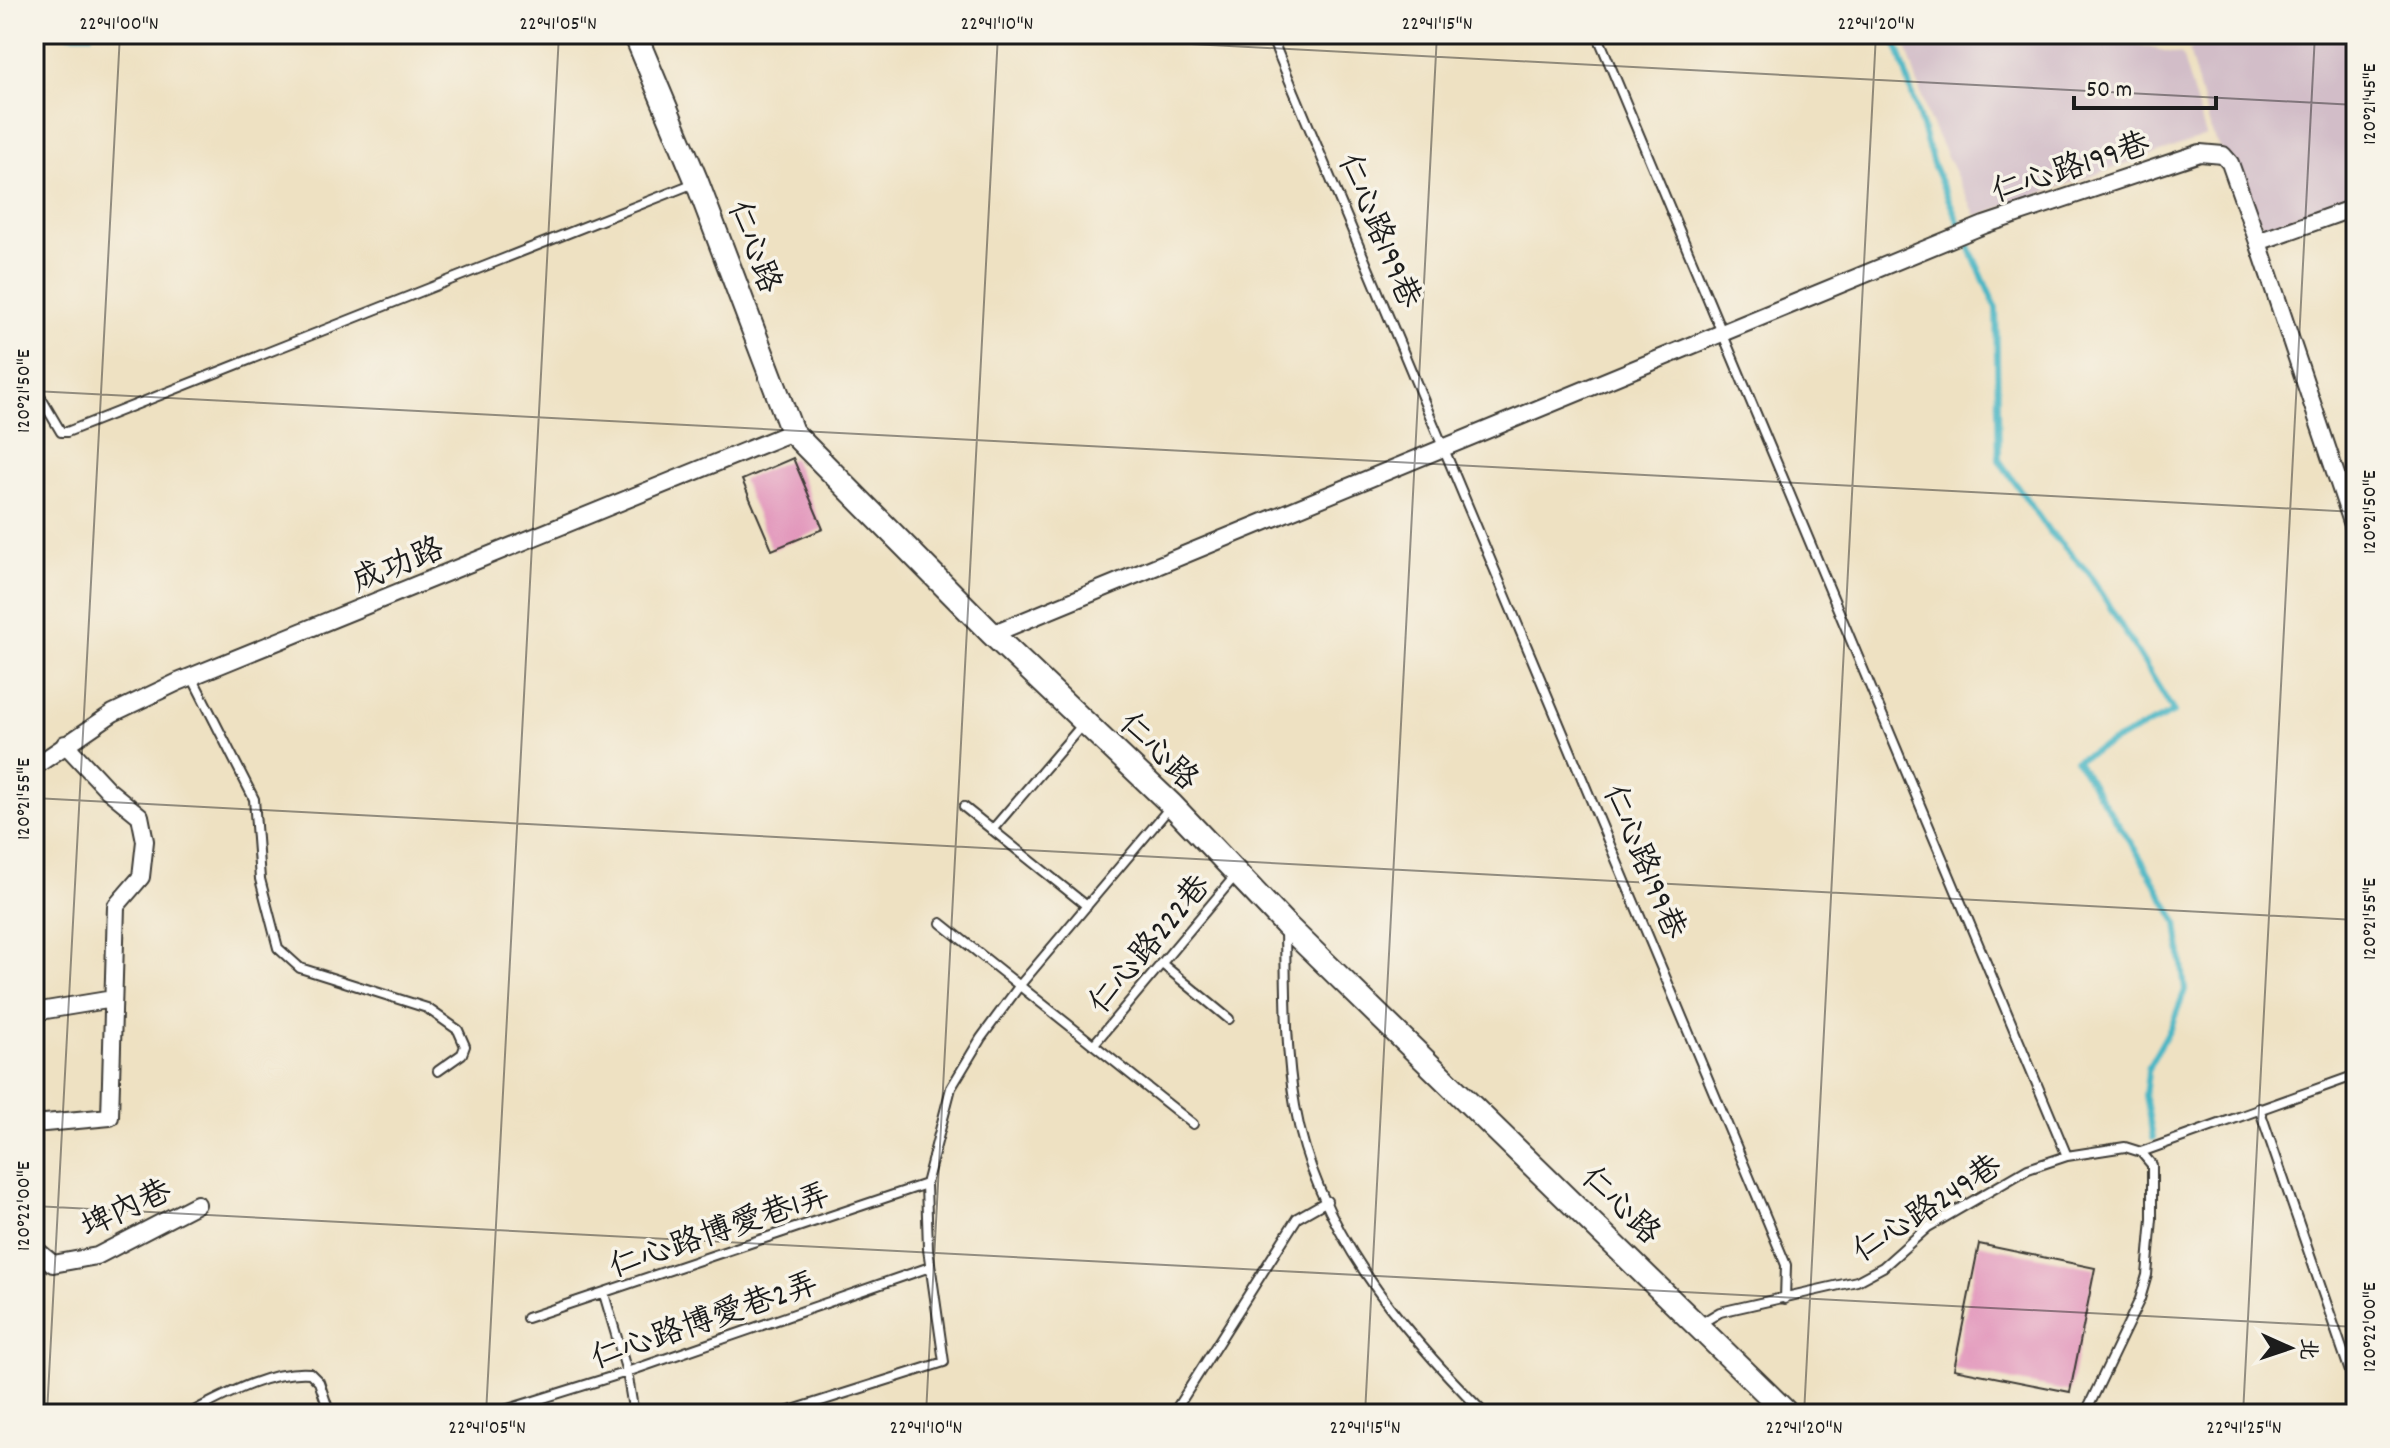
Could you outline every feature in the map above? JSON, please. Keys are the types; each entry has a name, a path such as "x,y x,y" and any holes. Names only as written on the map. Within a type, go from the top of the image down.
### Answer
{"street":[{"name":"仁心路","path":"635,34 697,182 792,432 992,634 1172,805 1285,924 1788,1414"},
{"name":"仁心路199巷","path":"1720,331 1977,228 2200,153 2214,152 2230,163 2258,242"},
{"path":"2356,207 2258,242 2356,534"},
{"path":"992,634 1720,331"},
{"name":"成功路","path":"34,767 113,713 192,677 792,432"},
{"path":"34,1124 110,1117 116,906 141,877 145,841 140,816 108,790 65,744"},
{"path":"34,1012 113,999"},
{"name":"埤內巷","path":"34,1248 53,1264 97,1256 197,1204"}],"lane":[{"name":"仁心路199巷","path":"1270,34 1786,1265 1785,1299"},
{"path":"1597,34 2067,1156"},
{"path":"34,395 41,398 61,432 67,432 697,182"},
{"path":"192,677 254,799 260,879 278,948 300,968 427,1008 447,1020 458,1030 465,1046 462,1054 438,1071"},
{"path":"992,830 1085,722"},
{"path":"780,1414 944,1362 930,1267 926,1184 951,1088 981,1038 1020,985 1172,805"},
{"path":"964,807 1087,906"},
{"name":"仁心路222巷","path":"1094,1044 1238,873"},
{"name":"仁心路222巷","path":"941,923 1193,1124"},
{"path":"1285,924 1287,1027 1295,1108 1315,1178 1349,1253 1443,1372 1485,1414"},
{"path":"1161,963 1229,1019"},
{"path":"2085,1414 2140,1299 2147,1275 2153,1183 2152,1165 2141,1152 2356,1075"},
{"path":"2259,1108 2356,1389"},
{"name":"仁心路249巷","path":"1699,1324 1720,1312 1857,1281 1883,1267 1928,1227 2028,1169 2067,1156 2125,1147 2141,1152"},
{"name":"仁心路博愛巷1弄","path":"527,1318 926,1184"},
{"path":"1173,1414 1297,1218 1327,1201"},
{"name":"仁心路博愛巷2弄","path":"492,1414 627,1372 930,1267"},
{"path":"604,1294 627,1372 634,1414"},
{"path":"188,1414 226,1394 294,1372 310,1373 319,1382 330,1414"}],"shaded area":[{"path":"1902,34 2092,34 2182,55 2206,136 1976,216 1929,119"},
{"path":"2207,34 2356,34 2356,192 2264,228 2211,131 2189,51"}],"building":[{"path":"793,458 823,529 772,550 742,480"},
{"path":"1979,1244 2095,1268 2070,1392 1954,1369"}],"waterway":[{"path":"69,34 90,34"},
{"path":"1890,34 1899,51 1933,164 1996,308 1999,460 2049,531 2089,573 2174,712 2076,760 2140,857 2177,922 2185,990 2171,1027 2149,1066 2145,1095 2153,1138"}]}
